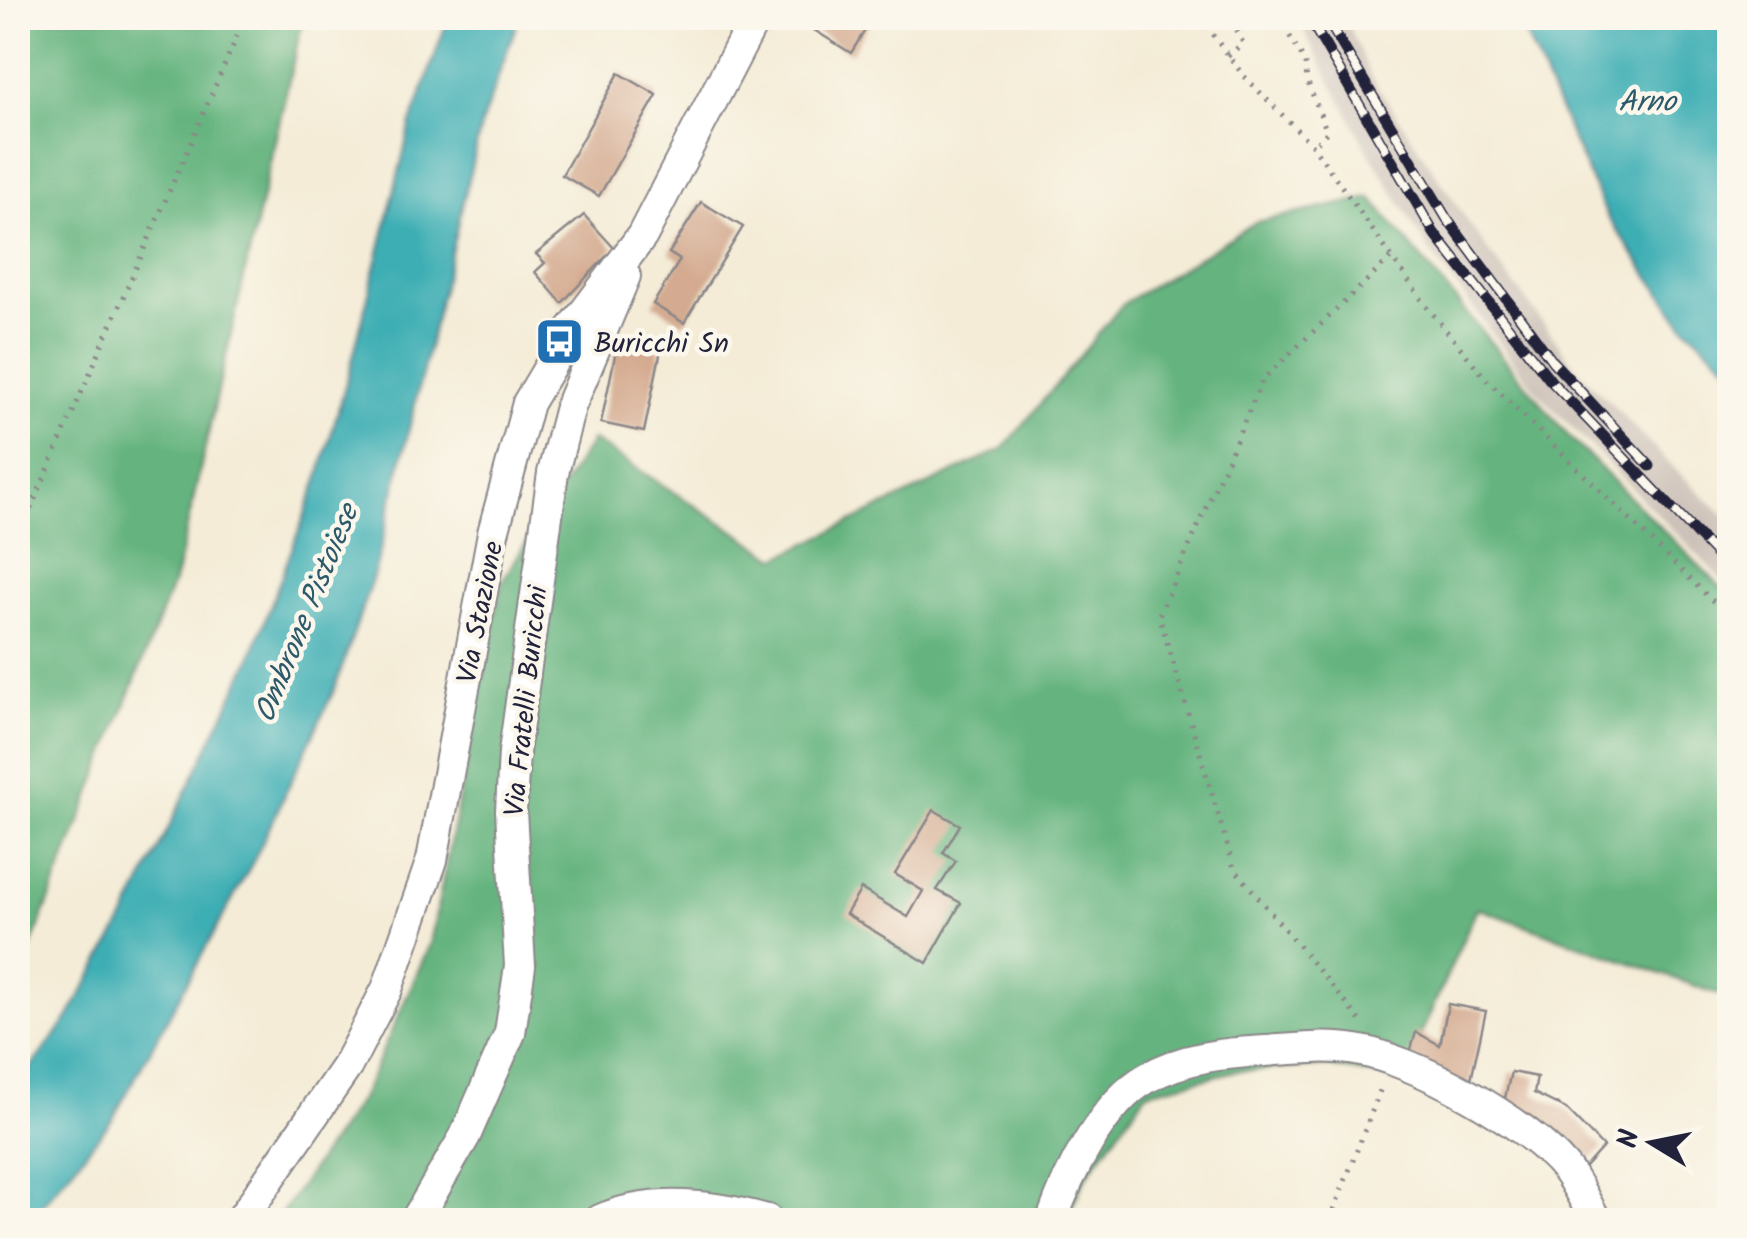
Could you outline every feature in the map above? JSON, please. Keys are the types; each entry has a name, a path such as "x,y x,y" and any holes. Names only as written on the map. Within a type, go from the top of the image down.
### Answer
{"street":[{"name":"Via Stazione","path":"242,1220 347,1066 387,989 432,860 493,533 528,403 572,329 642,236 756,18"},
{"name":"Via Fratelli Buricchi","path":"416,1220 465,1136 510,1033 520,966 512,850 514,752 553,473 570,407 642,236"},
{"path":"1052,1220 1077,1161 1110,1110 1145,1078 1182,1063 1227,1053 1305,1048 1355,1050 1392,1059 1435,1078 1532,1138 1565,1168 1596,1220"},
{"path":"600,1220 634,1207 682,1206 767,1220"}],"path":[{"path":"18,538 244,18"},
{"path":"1200,18 1228,56 1312,146 1487,380 1730,618"},
{"path":"1228,56 1244,43 1236,26 1250,18"},
{"path":"1278,18 1305,62 1307,80 1327,132 1312,146"},
{"path":"1330,1220 1392,1059 1234,868 1159,615 1263,379 1392,257"}],"shaded area":[{"path":"1297,18 1345,18 1372,78 1474,231 1578,370 1729,519 1729,587 1536,391 1428,249 1367,149"}],"green space":[{"path":"18,18 303,18 176,575 30,950 18,961"},
{"path":"1371,198 1570,438 1729,595 1729,998 1477,908 1401,1079 1325,1066 1235,1071 1147,1092 1085,1178 1066,1220 277,1220 363,1095 430,944 502,581 592,440 777,558 1004,448 1123,304 1256,222"}],"water":[{"name":"Ombrone Pistoiese","path":"448,18 519,18 482,122 376,568 335,688 255,858 112,1120 30,1220 18,1220 18,1084 66,1021 124,920 250,660 318,480 411,123"},
{"name":"Arno","path":"1518,18 1722,18 1729,29 1729,367 1683,324 1608,218"}],"building":[{"path":"799,18 859,18 869,24 851,53"},
{"path":"619,73 657,95 599,196 562,175"},
{"path":"701,202 743,227 684,323 653,304 680,260 669,253"},
{"path":"584,215 614,248 562,303 535,272 545,263 536,254"},
{"path":"618,341 661,350 644,432 601,423"},
{"path":"934,810 960,825 943,853 956,861 937,890 961,903 927,963 846,914 861,889 908,917 923,891 895,874"},
{"path":"1448,1004 1486,1011 1469,1088 1409,1056 1416,1032 1440,1045"},
{"path":"1511,1072 1537,1077 1534,1093 1566,1109 1603,1147 1585,1167 1549,1136 1503,1107"}],"railway":[{"path":"1309,18 1434,233 1551,381 1730,569"},
{"path":"1326,18 1447,219 1553,362 1650,466"}],"place":[{"name":"Buricchi Sn","path":"559,342"}]}
